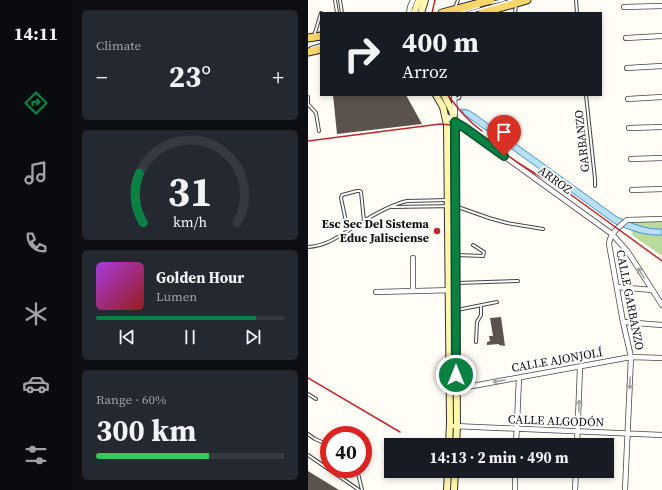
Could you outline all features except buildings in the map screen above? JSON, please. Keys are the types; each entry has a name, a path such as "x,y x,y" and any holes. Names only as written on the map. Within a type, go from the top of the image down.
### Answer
{"main road":[{"path":"456,12 470,3 491,0"},
{"path":"485,12 515,2 527,0"},
{"path":"308,52 320,49"}],"street":[{"path":"409,12 413,0"},
{"path":"414,12 419,0"},
{"path":"421,12 425,0"},
{"path":"624,7 662,6"},
{"path":"626,38 662,36"},
{"path":"627,68 662,66"},
{"path":"437,96 443,107 447,126 449,438"},
{"path":"445,96 450,106 455,122"},
{"path":"454,97 456,438"},
{"path":"628,98 662,97"},
{"name":"ARROZ","path":"446,116 472,133 612,234 628,252 662,305"},
{"path":"629,128 662,127"},
{"path":"631,159 662,158"},
{"path":"632,190 662,189"},
{"path":"612,234 627,220 662,219"},
{"name":"CALLE GARBANZO","path":"612,234 609,244 631,357 625,490"},
{"path":"413,258 413,291"},
{"path":"376,292 448,290 456,287"},
{"path":"617,287 652,290"},
{"path":"623,322 662,325"},
{"name":"CALLE AJONJOLÍ","path":"456,389 631,357 662,358"},
{"path":"578,438 580,367"},
{"path":"516,438 519,378"},
{"name":"CALLE ALGODÓN","path":"450,425 457,427 662,435"},
{"path":"447,490 448,478"},
{"path":"454,490 455,478"},
{"path":"515,490 516,478"},
{"path":"575,490 576,478"}],"lane":[{"path":"335,0 337,12"},
{"path":"340,0 342,12"},
{"path":"458,0 456,4 456,12 504,0"},
{"path":"576,0 577,12"},
{"path":"471,12 515,2"},
{"path":"312,38 320,16"},
{"path":"308,49 320,45"},
{"name":"GARBANZO","path":"586,96 595,186"},
{"path":"308,97 308,104 316,113 319,131"},
{"path":"348,231 341,198 342,195 357,191 361,192 364,221"},
{"path":"308,247 322,245 335,239 380,212 407,201 448,203 507,223 543,229"},
{"path":"390,207 448,203"},
{"path":"456,255 483,256 484,252 473,245"},
{"path":"456,287 518,281"},
{"path":"456,310 497,302"},
{"path":"476,342 477,322 481,315 481,305"},
{"path":"308,394 316,399"},
{"path":"308,434 320,441"},
{"path":"308,455 320,463"},
{"path":"342,478 361,490"},
{"path":"359,478 361,490"}],"green space":[{"path":"634,222 662,222 662,256 632,235"}],"water":[{"path":"461,109 468,110 476,115 617,217 644,227 662,229 662,235 649,235 637,232 614,223 465,115"}],"railway":[{"path":"432,12 435,0"},
{"path":"449,96 472,123 482,131"},
{"path":"308,141 440,124 453,125 474,132 526,168 567,192"},
{"path":"563,189 662,261"},
{"path":"308,378 400,432"}],"place":[{"name":"Esc Sec Del Sistema Educ Jalisciense","path":"437,231"}],"route":[{"path":"456,375 455,122 504,156"}]}
